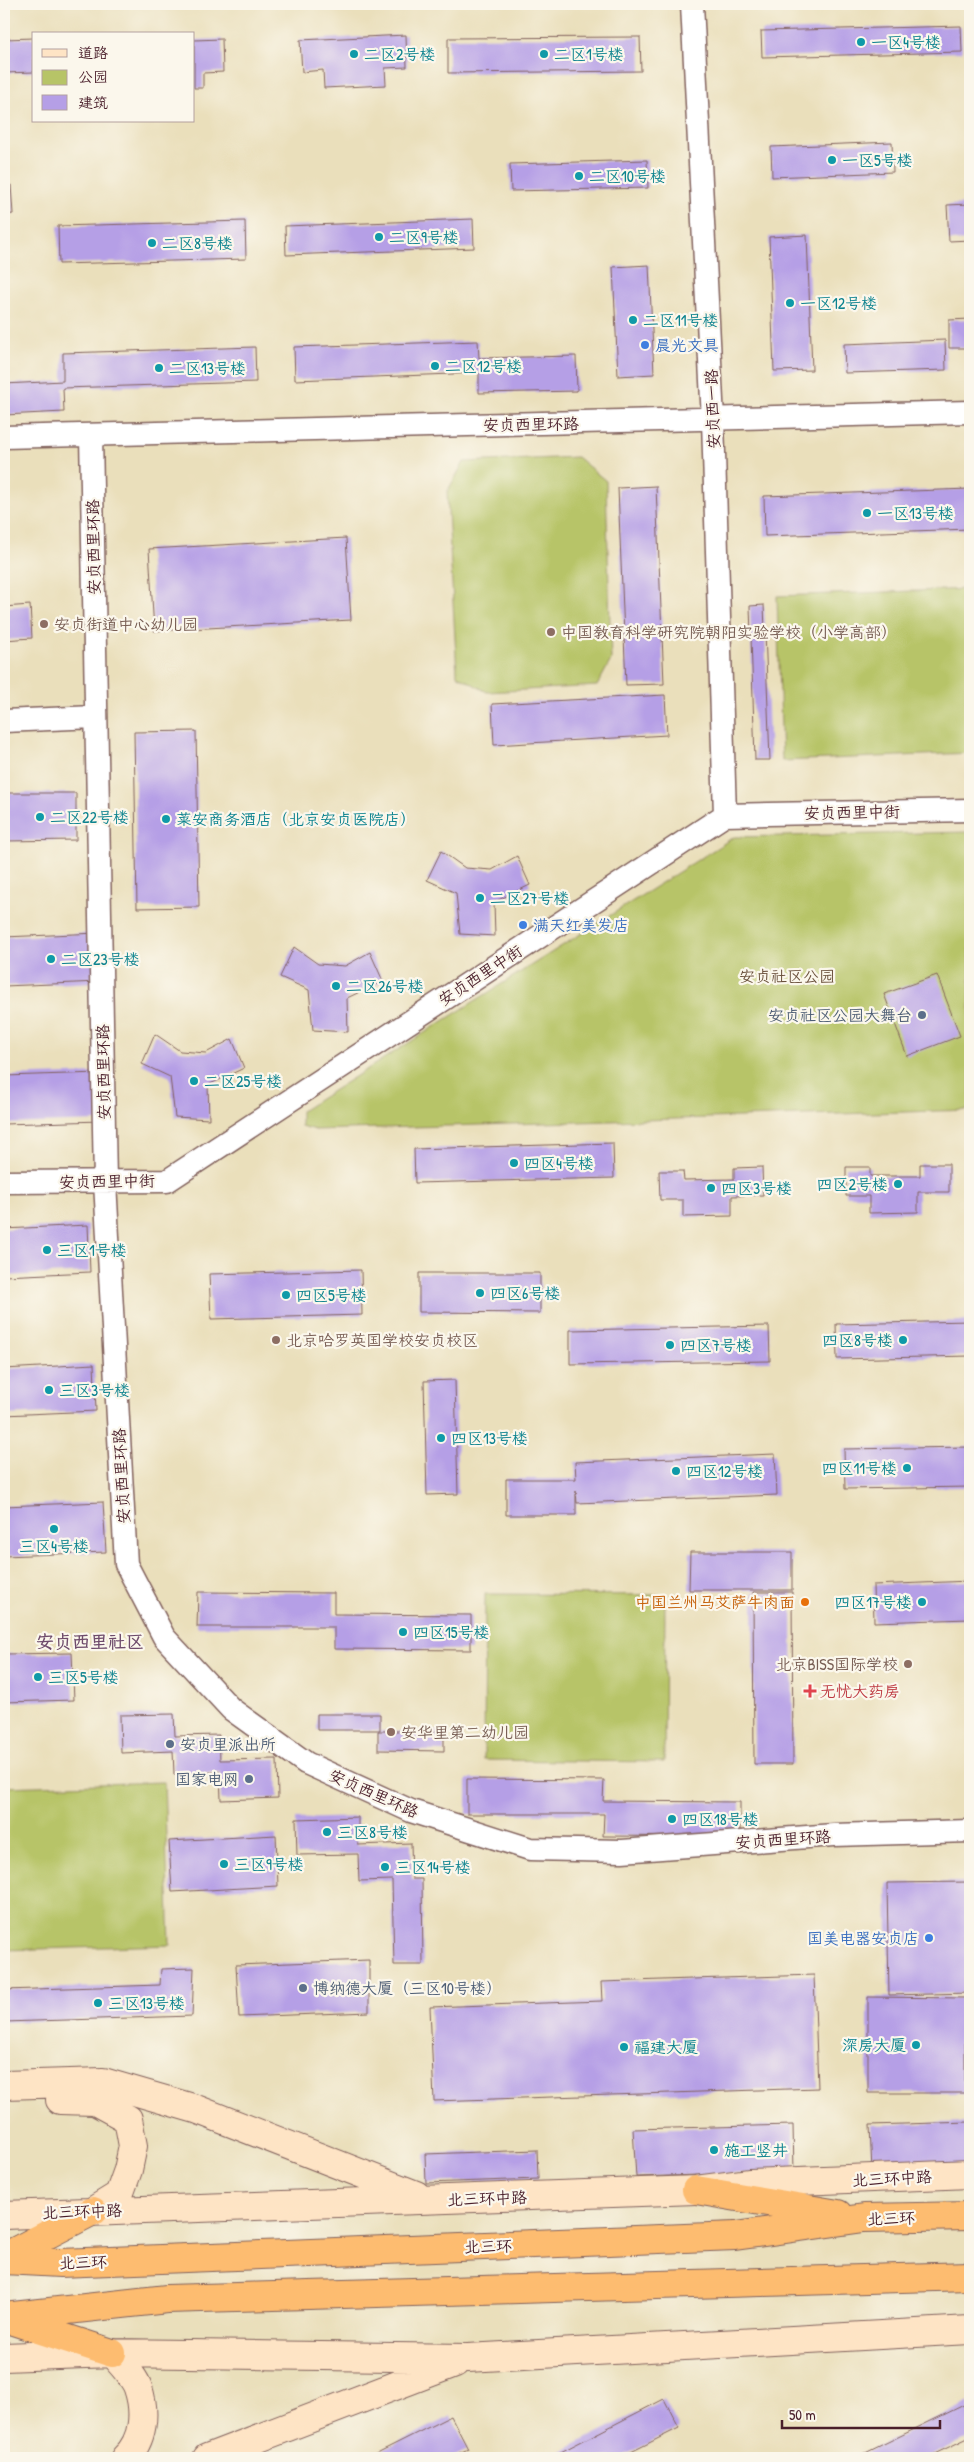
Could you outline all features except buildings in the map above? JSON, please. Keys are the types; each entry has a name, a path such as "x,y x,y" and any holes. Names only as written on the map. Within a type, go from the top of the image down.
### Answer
{"highway":[{"path":"696,2190 864,2218"},
{"path":"4,2259 93,2210"},
{"name":"北三环","path":"4,2259 60,2263 735,2236 864,2218 970,2216"},
{"path":"4,2318 168,2299 969,2276"},
{"path":"4,2318 112,2353"}],"street":[{"name":"安贞西一路","path":"692,4 713,420 725,815"},
{"name":"安贞西里环路","path":"4,437 970,412"},
{"name":"安贞西里环路","path":"91,435 105,1182 126,1564 164,1637 231,1709 306,1762 411,1811 530,1849 622,1851 834,1835 970,1831"},
{"path":"4,721 95,717"},
{"name":"安贞西里中街","path":"4,1182 167,1181 725,815 970,810"},
{"path":"4,2073 87,2070 151,2076 196,2109"},
{"path":"4,2085 103,2082 196,2109 429,2200"},
{"path":"4,2101 95,2101 128,2119 133,2146 128,2170 118,2195 93,2210"},
{"name":"北三环中路","path":"4,2215 93,2210 696,2190 750,2182 970,2174"},
{"path":"4,2357 112,2353 468,2358 970,2330"},
{"path":"112,2353 138,2386 143,2415 140,2436 125,2458"},
{"path":"214,2456 468,2358"}],"green space":[{"path":"577,457 606,481 611,660 597,686 487,692 457,675 447,492 464,462"},
{"path":"970,589 970,753 782,761 777,596"},
{"name":"安贞社区公园","path":"970,832 970,1110 315,1130 301,1126 301,1111 734,837"},
{"path":"485,1594 665,1595 664,1762 484,1760"},
{"path":"164,1782 170,1945 4,1950 4,1787"}],"place":[{"name":"一区4号楼","path":"861,42"},
{"name":"二区2号楼","path":"354,54"},
{"name":"二区1号楼","path":"544,54"},
{"name":"一区5号楼","path":"832,160"},
{"name":"二区10号楼","path":"579,176"},
{"name":"二区9号楼","path":"379,237"},
{"name":"二区8号楼","path":"152,243"},
{"name":"一区12号楼","path":"790,303"},
{"name":"二区11号楼","path":"633,320"},
{"name":"晨光文具","path":"645,345"},
{"name":"二区12号楼","path":"435,366"},
{"name":"二区13号楼","path":"159,368"},
{"name":"一区13号楼","path":"867,513"},
{"name":"安贞街道中心幼儿园","path":"44,624"},
{"name":"中国教育科学研究院朝阳实验学校（小学高部）","path":"551,632"},
{"name":"二区22号楼","path":"40,817"},
{"name":"莱安商务酒店（北京安贞医院店）","path":"166,819"},
{"name":"二区27号楼","path":"480,898"},
{"name":"满天红美发店","path":"523,925"},
{"name":"二区23号楼","path":"51,959"},
{"name":"二区26号楼","path":"336,986"},
{"name":"安贞社区公园大舞台","path":"922,1015"},
{"name":"二区25号楼","path":"194,1081"},
{"name":"四区4号楼","path":"514,1163"},
{"name":"四区2号楼","path":"898,1184"},
{"name":"四区3号楼","path":"711,1188"},
{"name":"三区1号楼","path":"47,1250"},
{"name":"四区6号楼","path":"480,1293"},
{"name":"四区5号楼","path":"286,1295"},
{"name":"北京哈罗英国学校安贞校区","path":"276,1340"},
{"name":"四区8号楼","path":"903,1340"},
{"name":"四区7号楼","path":"670,1345"},
{"name":"三区3号楼","path":"49,1390"},
{"name":"四区13号楼","path":"441,1438"},
{"name":"四区11号楼","path":"907,1468"},
{"name":"四区12号楼","path":"676,1471"},
{"name":"三区4号楼","path":"54,1529"},
{"name":"中国兰州马艾萨牛肉面","path":"805,1602"},
{"name":"四区17号楼","path":"922,1602"},
{"name":"四区15号楼","path":"403,1632"},
{"name":"北京BISS国际学校","path":"908,1664"},
{"name":"三区5号楼","path":"38,1677"},
{"name":"无忧大药房","path":"810,1691"},
{"name":"安华里第二幼儿园","path":"391,1732"},
{"name":"安贞里派出所","path":"170,1744"},
{"name":"国家电网","path":"249,1779"},
{"name":"四区18号楼","path":"672,1819"},
{"name":"三区8号楼","path":"327,1832"},
{"name":"三区9号楼","path":"224,1864"},
{"name":"三区14号楼","path":"385,1867"},
{"name":"国美电器安贞店","path":"929,1938"},
{"name":"博纳德大厦（三区10号楼）","path":"303,1988"},
{"name":"三区13号楼","path":"98,2003"},
{"name":"深房大厦","path":"916,2045"},
{"name":"福建大厦","path":"624,2047"},
{"name":"施工竖井","path":"714,2150"}],"district":[{"name":"安贞西里社区","path":"90,1642"}]}
